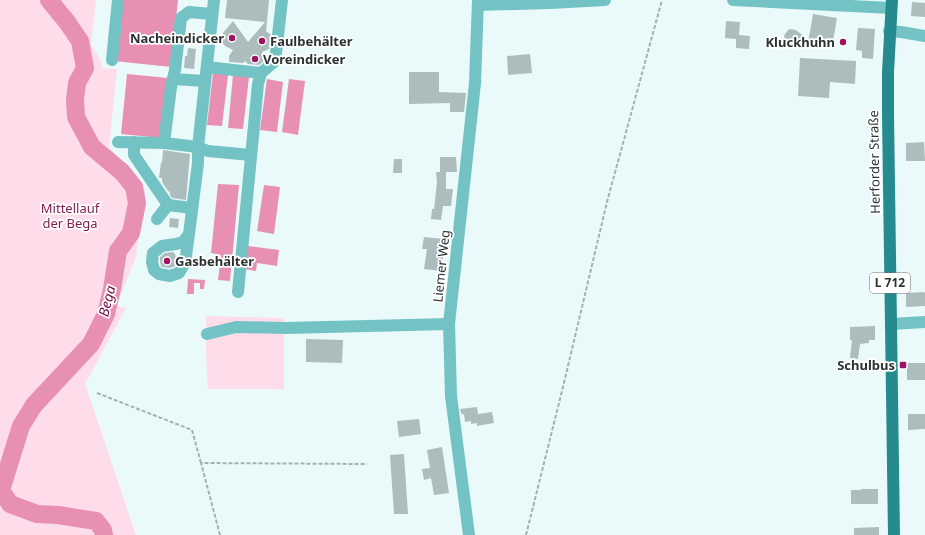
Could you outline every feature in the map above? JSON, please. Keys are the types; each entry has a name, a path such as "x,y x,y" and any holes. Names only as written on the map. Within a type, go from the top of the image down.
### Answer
{"main road":[{"name":"Herforder Straße","path":"891,4 889,32 888,115 894,535"}],"street":[{"path":"112,60 118,0"},
{"path":"189,234 198,163 198,147 214,0"},
{"path":"238,292 258,84 261,73 274,62 282,0"},
{"path":"478,2 550,3 605,0"},
{"path":"733,0 891,4"},
{"name":"Liemer Weg","path":"469,535 451,396 449,324 475,83 478,2"},
{"path":"164,143 181,18 189,12 212,14"},
{"path":"889,32 901,32 925,36"},
{"path":"207,67 261,73"},
{"path":"173,78 205,81"},
{"path":"118,142 164,143 251,155"},
{"path":"134,142 134,155 168,205 192,208"},
{"path":"157,219 168,205"},
{"path":"891,324 925,322"},
{"path":"207,334 236,327 286,328 449,324"}],"path":[{"path":"526,535 607,202 662,0"},
{"path":"97,393 192,430 220,535"},
{"path":"201,463 367,464"}],"green space":[{"name":"Mittellauf der Bega","path":"0,0 96,0 91,44 102,63 101,68 117,69 109,147 145,189 145,210 139,234 136,257 116,306 126,308 85,384 136,535 0,535"},
{"path":"206,316 284,318 284,389 208,389"}],"shaded area":[{"path":"121,0 178,0 171,67 114,61"},
{"path":"213,73 228,75 222,126 207,125"},
{"path":"127,74 168,78 161,138 121,134"},
{"path":"233,75 249,77 243,129 228,128"},
{"path":"267,79 283,82 277,132 260,130"},
{"path":"289,79 305,81 298,135 282,132"},
{"path":"218,184 239,185 230,281 218,280 221,255 211,253"},
{"path":"264,185 280,187 274,234 257,231"},
{"path":"248,246 279,250 277,266 257,263 256,271 245,269"},
{"path":"188,279 205,280 204,289 200,289 200,283 194,283 194,294 187,294"}],"building":[{"path":"227,0 269,0 266,31 271,35 269,49 262,52 263,62 259,65 248,64 245,61 243,63 229,62 229,56 233,50 225,46 222,42 222,37 223,33 233,21 248,42 265,22 225,18"},
{"path":"912,2 925,3 925,17 911,16"},
{"path":"813,14 837,18 832,47 808,43"},
{"path":"726,21 740,22 739,35 750,36 749,49 736,48 736,39 725,38"},
{"path":"858,28 875,29 873,59 862,58 862,51 856,50"},
{"path":"790,29 796,30 806,38 794,45 788,44 784,36"},
{"path":"188,48 196,49 194,69 184,68 185,56 187,56"},
{"path":"530,54 532,73 508,75 507,56"},
{"path":"800,58 856,61 855,84 830,82 829,98 798,96"},
{"path":"409,72 439,72 439,92 466,93 464,112 450,112 450,103 409,104"},
{"path":"924,142 925,161 906,161 906,143"},
{"path":"163,150 190,154 186,200 172,198 170,192 162,182 162,178 159,178"},
{"path":"440,157 456,157 457,172 446,172 446,189 453,189 451,206 443,206 441,220 431,219 432,209 434,209 437,182 436,172 440,172"},
{"path":"394,159 402,159 402,173 393,173"},
{"path":"170,218 179,219 178,228 169,227"},
{"path":"424,237 444,239 441,271 424,269 427,249 422,249"},
{"path":"173,252 177,261 174,267 162,267 160,257 165,253"},
{"path":"924,292 925,306 906,307 906,293"},
{"path":"875,326 875,340 869,340 869,343 860,344 858,359 850,358 852,340 850,340 850,327"},
{"path":"306,339 343,340 342,363 306,362"},
{"path":"907,363 925,363 925,380 907,380"},
{"path":"477,407 478,414 492,412 494,423 477,426 477,423 471,424 471,421 465,422 464,415 461,413 460,409"},
{"path":"908,414 925,414 925,429 908,430"},
{"path":"419,419 421,434 399,437 397,421"},
{"path":"442,447 449,493 434,495 431,478 424,480 422,469 430,468 427,450"},
{"path":"404,454 408,514 394,514 390,455"},
{"path":"878,489 878,504 851,504 851,490"},
{"path":"879,527 879,535 854,535 854,528"}],"waterway":[{"name":"Bega","path":"49,0 80,41 85,68 77,83 75,99 76,117 92,147 122,172 134,187 137,203 131,233 118,251 112,289 106,314 91,344 34,405 21,426 1,490 10,504 37,514 58,515 96,521 103,530 104,535"}],"place":[{"name":"Nacheindicker","path":"232,38"},
{"name":"Faulbehälter","path":"262,41"},
{"name":"Kluckhuhn","path":"843,42"},
{"name":"Voreindicker","path":"255,59"},
{"name":"Gasbehälter","path":"167,261"},
{"name":"Schulbus","path":"903,365"}]}
